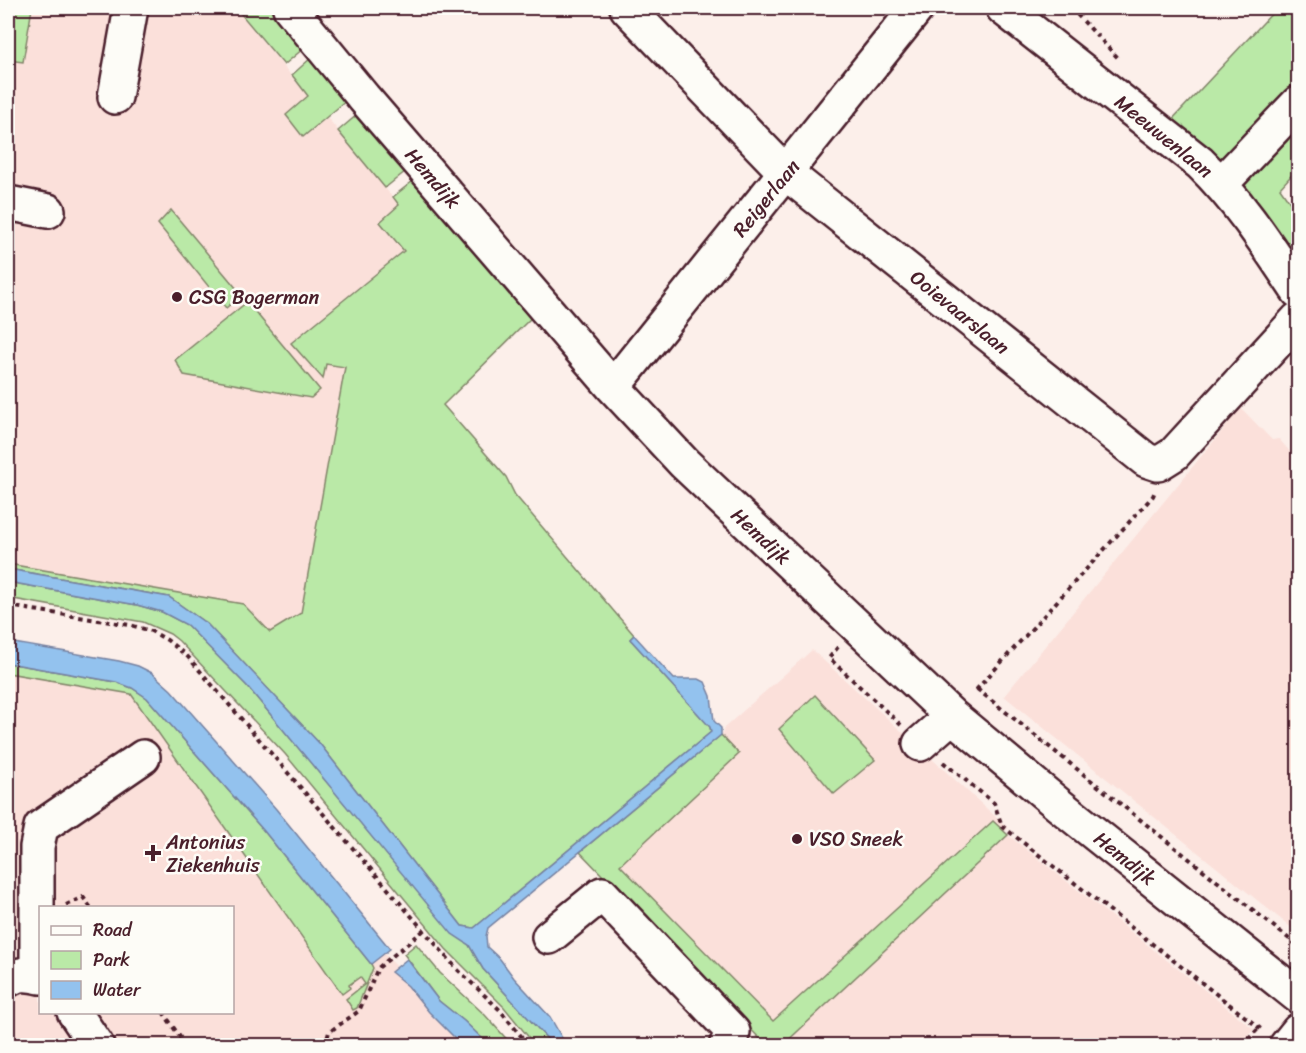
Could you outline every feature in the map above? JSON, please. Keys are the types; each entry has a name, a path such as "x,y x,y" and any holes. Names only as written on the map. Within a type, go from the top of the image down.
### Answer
{"street":[{"path":"115,97 131,8"},
{"name":"Hemdijk","path":"290,8 372,107 614,387 684,463 952,716 1059,805 1299,996"},
{"name":"Ooievaarslaan","path":"627,8 786,173 1146,460 1158,464"},
{"name":"Reigerlaan","path":"614,387 917,8"},
{"name":"Meeuwenlaan","path":"1003,8 1200,163 1246,213 1299,291"},
{"path":"1221,184 1299,103"},
{"path":"8,203 48,211"},
{"path":"1158,464 1173,454 1299,319"},
{"path":"920,744 952,716"},
{"path":"28,978 37,847 41,827 143,757"},
{"path":"549,937 602,894 733,1032 726,1046"},
{"path":"75,1014 98,1046"}],"path":[{"path":"952,716 1153,496 1158,481 1158,464"},
{"path":"8,606 130,625 167,640 188,657 423,931 457,969 500,1010 529,1046"},
{"path":"856,626 829,658 920,744 994,803 1002,826 1259,1028 1284,1037"},
{"path":"977,689 1299,946"},
{"path":"64,906 83,897 90,906"},
{"path":"325,1046 329,1032 359,1011 378,968 423,931"},
{"path":"164,1014 186,1046"},
{"path":"1242,1046 1259,1028"}],"shaded area":[{"name":"CSG Bogerman","path":"8,8 236,8 308,96 286,115 303,137 327,117 399,205 404,251 291,343 322,379 326,364 345,366 302,613 270,632 243,604 8,564"},
{"path":"1241,408 1272,440 1279,439 1298,461 1298,933 1004,696"},
{"name":"VSO Sneek","path":"812,650 1008,828 774,1043 583,851 721,738 724,728"},
{"name":"Antonius Ziekenhuis","path":"8,652 138,678 379,949 477,1045 8,1045 8,951 17,944 8,931"},
{"path":"1008,835 1254,1029 1239,1046 782,1046"}],"green space":[{"path":"8,8 32,8 23,62 8,60"},
{"path":"236,8 271,8 304,48 284,65"},
{"path":"1277,8 1298,8 1298,84 1220,166 1168,124"},
{"path":"312,57 347,100 303,137 286,115 308,96 292,75"},
{"path":"358,114 406,171 385,188 338,131"},
{"path":"1298,120 1298,168 1280,188 1298,214 1298,258 1240,184"},
{"path":"413,181 533,316 443,405 506,477 515,495 634,635 630,639 710,727 711,732 474,928 462,926 320,744 207,624 169,597 8,569 8,564 243,604 270,632 301,613 345,367 326,364 323,379 291,343 404,251 380,222 399,205 393,197"},
{"path":"171,210 242,295 226,308 158,224"},
{"path":"247,302 320,390 311,398 184,375 175,360"},
{"path":"8,582 137,605 162,612 187,625 247,686 452,933 469,945 483,969 553,1045 535,1045 504,1007 446,949 285,754 179,641 170,634 143,622 8,598"},
{"path":"8,663 116,682 132,688 147,698 264,831 371,964 373,968 357,1008 353,1010 346,999 365,984 360,977 342,994 131,694 8,673"},
{"path":"815,695 875,760 834,794 779,729"},
{"path":"721,735 739,754 620,865 773,1021 993,821 1008,835 782,1046 766,1045 580,852"},
{"path":"416,944 440,973 485,1015 512,1045 489,1045 439,1001 404,954"}],"water":[{"path":"8,569 169,597 207,624 320,744 462,926 474,928 711,732 710,727 630,639 634,635 674,679 699,679 705,682 711,696 714,721 721,728 721,735 488,928 487,947 550,1017 566,1045 553,1045 483,969 469,945 452,934 247,686 187,625 162,612 137,605 8,582"},
{"path":"8,642 119,661 152,673 171,690 276,809 390,949 371,964 264,831 147,698 132,688 116,682 8,663"},
{"path":"407,959 439,1001 489,1045 462,1045 429,1012 408,986 391,972"}],"place":[{"name":"CSG Bogerman","path":"177,297"},
{"name":"VSO Sneek","path":"797,839"},
{"name":"Antonius Ziekenhuis","path":"153,853"}]}
